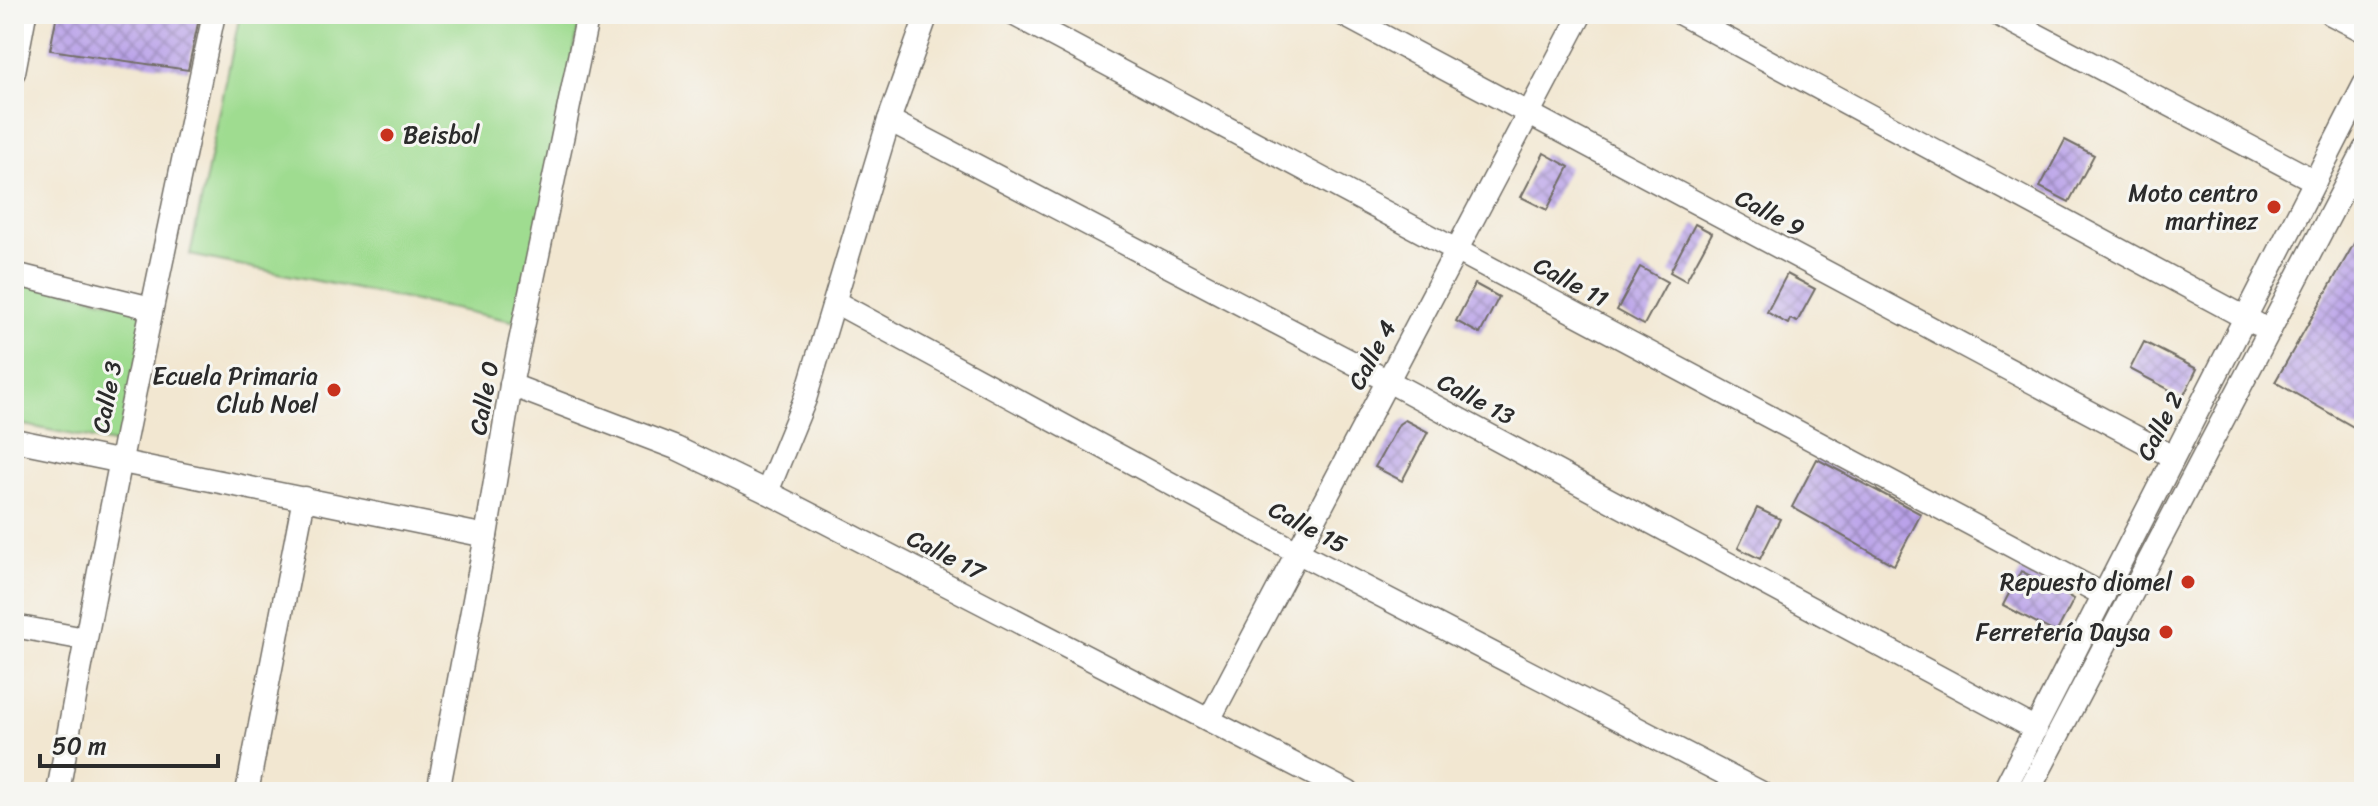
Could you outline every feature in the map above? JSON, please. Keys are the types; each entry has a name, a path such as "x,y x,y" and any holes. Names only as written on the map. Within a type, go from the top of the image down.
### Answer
{"street":[{"path":"15,67 25,14"},
{"name":"Calle 3","path":"58,792 151,308 214,14"},
{"name":"Calle 0","path":"438,792 511,385 588,14"},
{"path":"767,492 805,399 889,120 927,14"},
{"name":"Calle 11","path":"1013,14 2104,595"},
{"name":"Calle 9","path":"1342,14 2173,457"},
{"name":"Calle 4","path":"1209,720 1581,14"},
{"path":"1681,14 2269,330"},
{"path":"1997,14 2315,181"},
{"path":"2331,14 2364,31"},
{"name":"Calle 2","path":"2003,792 2364,85"},
{"name":"Calle 13","path":"889,120 1388,381 2036,729"},
{"path":"2028,792 2364,150"},
{"path":"14,274 151,308"},
{"name":"Calle 15","path":"835,302 1297,552 1760,792"},
{"name":"Calle 17","path":"511,385 634,430 767,492 1348,792"},
{"path":"14,440 486,536"},
{"path":"247,792 304,498"},
{"path":"14,626 85,639"}],"green space":[{"name":"Beisbol","path":"240,14 581,14 522,323 190,255"},
{"path":"14,278 155,312 128,446 14,423"}],"building":[{"path":"57,14 200,14 188,70 50,50"},
{"path":"2065,140 2094,155 2069,202 2040,187"},
{"path":"1544,153 1569,167 1547,210 1521,197"},
{"path":"1695,224 1712,233 1686,281 1670,272"},
{"path":"2364,226 2364,433 2275,382"},
{"path":"1640,267 1667,282 1644,325 1617,310"},
{"path":"1787,274 1815,289 1797,322 1790,319 1788,324 1767,312"},
{"path":"1475,284 1499,297 1480,334 1456,321"},
{"path":"2144,342 2197,369 2183,397 2130,369"},
{"path":"1405,420 1428,432 1402,481 1375,467 1399,424"},
{"path":"1817,459 1921,514 1894,565 1792,507"},
{"path":"1757,508 1780,519 1760,559 1738,548"},
{"path":"2021,571 2074,599 2056,633 2003,605"}],"place":[{"name":"Beisbol","path":"387,135"},
{"name":"Moto centro martinez","path":"2274,207"},
{"name":"Ecuela Primaria Club Noel","path":"334,390"},
{"name":"Repuesto diomel","path":"2188,582"},
{"name":"Ferretería Daysa","path":"2166,632"}]}
